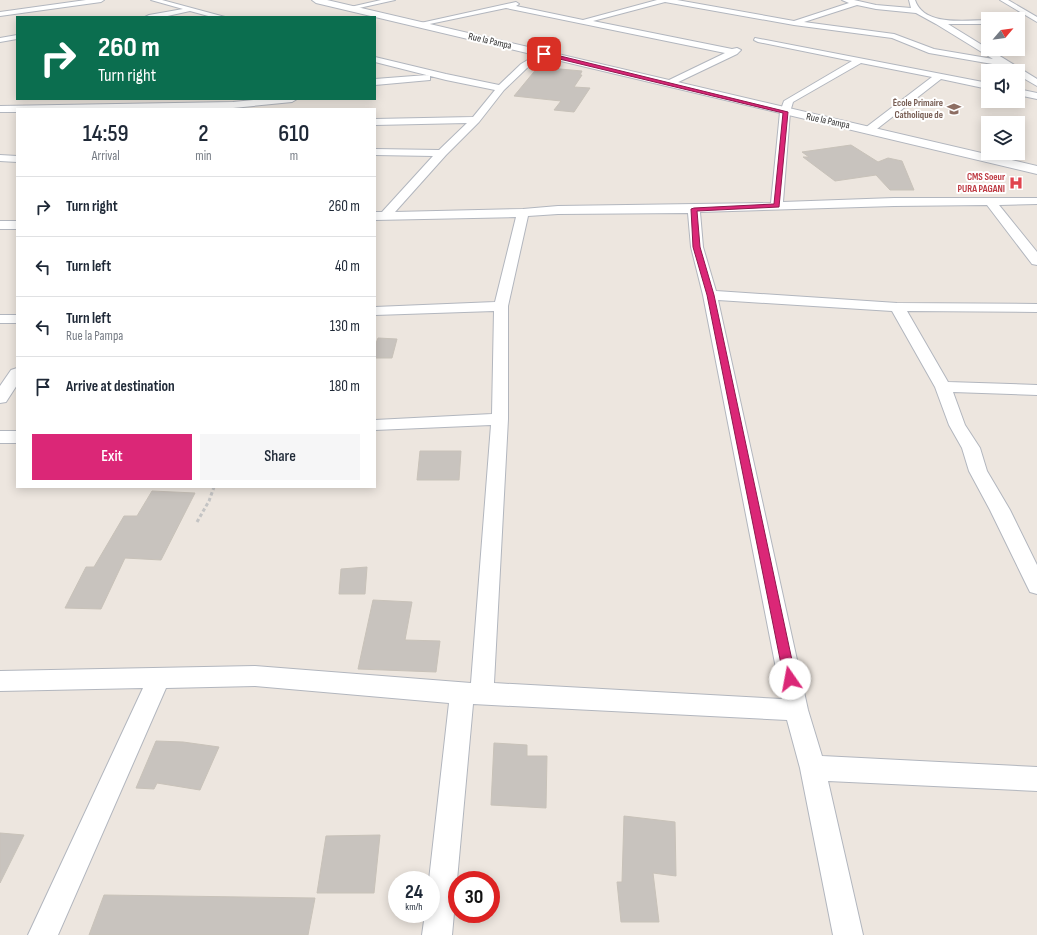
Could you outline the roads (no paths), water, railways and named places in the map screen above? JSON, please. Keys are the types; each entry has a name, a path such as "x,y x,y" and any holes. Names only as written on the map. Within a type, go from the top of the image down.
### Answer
{"street":[{"path":"0,14 101,0"},
{"path":"157,0 217,16"},
{"name":"Rue la Pampa","path":"316,0 350,12 365,12 420,24 785,112 869,130 1037,170"},
{"path":"350,12 392,0"},
{"path":"582,22 665,0 794,23 894,36 932,52 1006,64"},
{"path":"843,0 876,7 917,11 939,22 1006,64"},
{"path":"912,0 917,11"},
{"path":"1003,0 1037,21"},
{"path":"420,24 527,2"},
{"path":"783,30 794,23 856,3"},
{"path":"505,6 734,52"},
{"path":"156,16 196,10"},
{"path":"1025,22 1037,21"},
{"path":"939,22 981,22"},
{"path":"670,84 770,35"},
{"path":"0,40 16,38"},
{"path":"758,40 981,85"},
{"path":"380,216 476,120 501,88 518,71 544,54"},
{"path":"376,59 446,77 501,88"},
{"path":"777,206 785,112 789,101 858,61"},
{"path":"1025,75 1037,83"},
{"path":"376,82 446,77"},
{"path":"869,130 938,77"},
{"path":"1025,93 1037,96"},
{"path":"107,100 113,108 233,105 249,101 270,100"},
{"path":"249,101 259,108"},
{"path":"0,109 16,109"},
{"path":"376,122 476,120"},
{"path":"376,152 442,153"},
{"path":"0,158 16,159"},
{"path":"380,216 522,213 558,210 694,209 1037,201"},
{"path":"990,202 1037,261"},
{"path":"694,209 697,247 710,295 796,710 813,768 848,935"},
{"path":"437,935 472,694 500,419 501,306 522,213"},
{"path":"0,225 16,225"},
{"path":"710,295 896,306 1037,308"},
{"path":"376,311 501,306"},
{"path":"896,306 943,388 957,424 971,448 978,471 1000,510 1037,586"},
{"path":"0,319 16,319"},
{"path":"0,398 16,374"},
{"path":"943,388 1037,390"},
{"path":"376,425 500,419"},
{"path":"0,437 16,437"},
{"path":"0,681 255,676 472,694 796,710"},
{"path":"43,935 159,678"},
{"path":"813,768 1037,779"}],"place":[{"name":"École Primaire Catholique de","path":"954,109"},
{"name":"CMS Soeur PURA PAGANI","path":"1016,183"}]}
